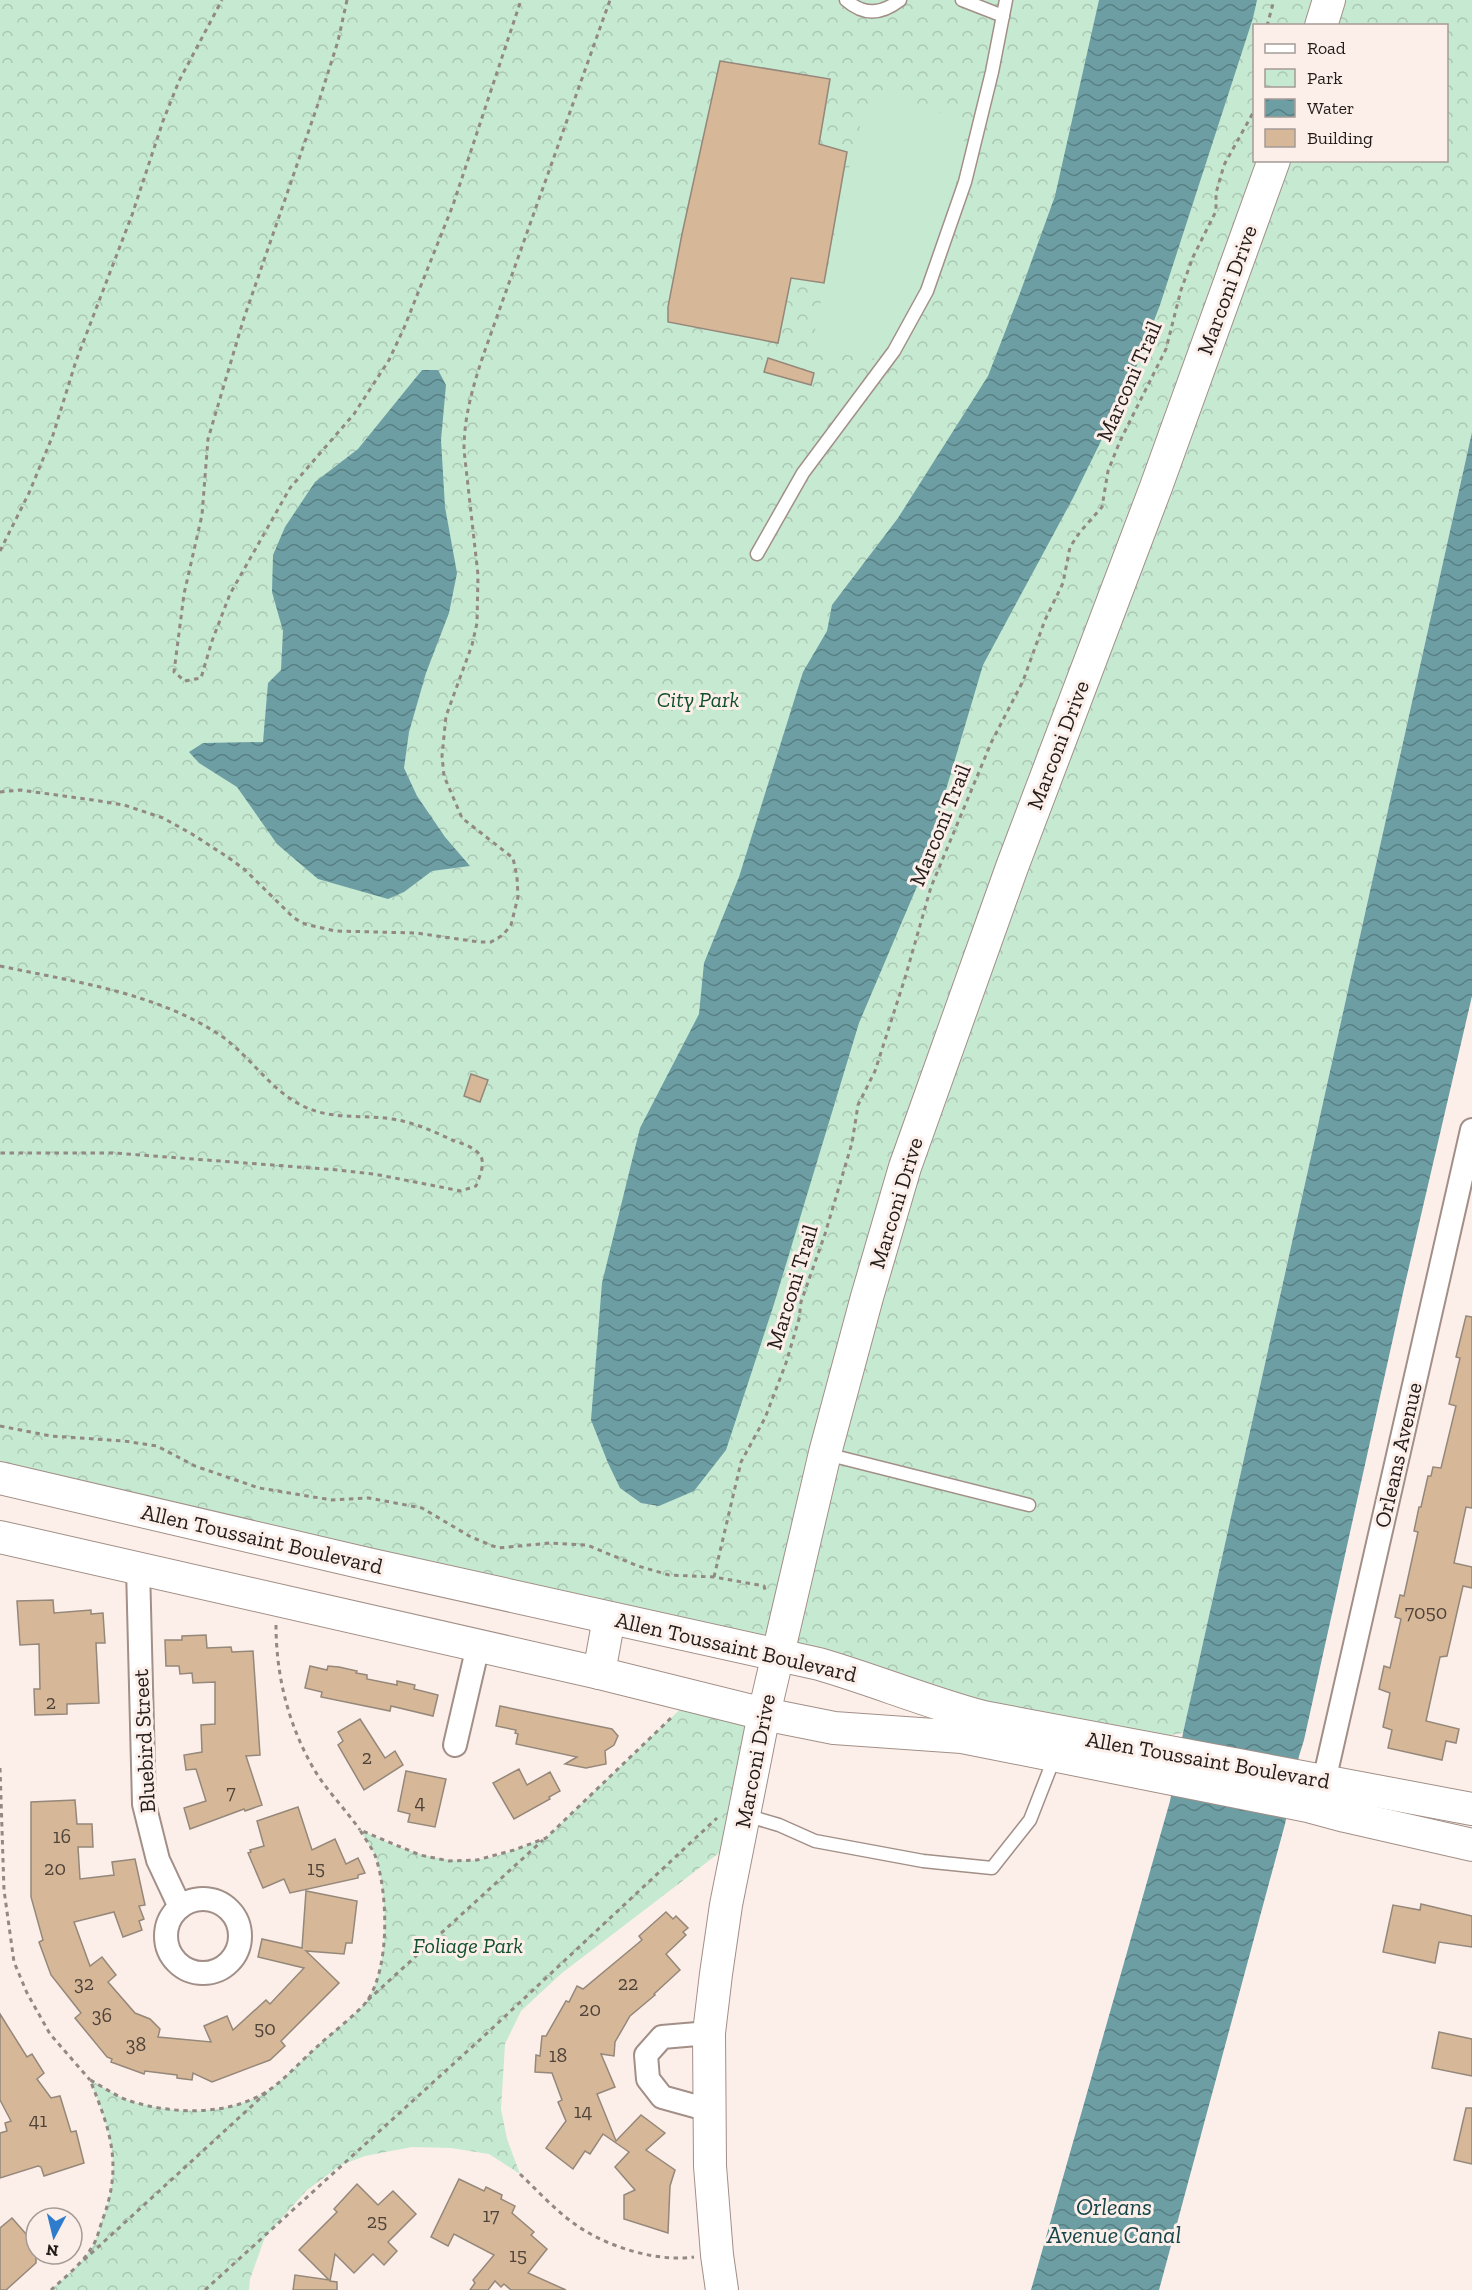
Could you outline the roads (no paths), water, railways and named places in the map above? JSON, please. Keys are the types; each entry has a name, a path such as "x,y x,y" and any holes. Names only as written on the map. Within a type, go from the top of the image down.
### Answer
{"main road":[{"path":"1322,24 1329,0"},
{"name":"Marconi Drive","path":"722,2290 710,2166 709,2033 726,1905 731,1816 764,1714 825,1453 905,1167 1011,867 1156,487 1273,162"},
{"name":"Allen Toussaint Boulevard","path":"0,1478 609,1618 829,1666 932,1703 1158,1763"},
{"name":"Allen Toussaint Boulevard","path":"0,1536 599,1673 764,1714 834,1728 962,1737 1055,1755 1158,1763 1315,1788 1432,1801 1472,1809"},
{"path":"599,1673 609,1618"},
{"name":"Allen Toussaint Boulevard","path":"1315,1788 1425,1835 1472,1845"},
{"path":"1425,1835 1432,1801"}],"street":[{"name":"Orleans Avenue","path":"1315,1788 1462,1218 1472,1130"},
{"name":"Bluebird Street","path":"138,1568 144,1804 158,1860 180,1907"},
{"path":"455,1745 478,1646"},
{"path":"709,2033 662,2037 646,2055 648,2079 662,2097 710,2110"}],"lane":[{"path":"846,0 861,10 880,12 900,0"},
{"path":"962,0 1003,16"},
{"path":"757,554 803,474 894,351 927,291 965,182 992,72 1006,0"},
{"path":"825,1453 1029,1505"},
{"path":"731,1816 779,1825 815,1841 923,1861 992,1868 1030,1820 1055,1755"}],"water":[{"path":"1099,0 1257,0 1160,305 1132,378 1073,498 983,665 918,884 859,1023 774,1304 726,1450 694,1491 659,1506 641,1503 620,1488 591,1420 602,1283 640,1128 699,1014 704,963 739,877 803,672 827,631 832,605 898,518 988,376 1055,196"},
{"path":"422,370 438,370 446,385 441,440 445,507 457,573 449,613 426,673 409,732 404,768 417,796 445,837 470,866 432,871 404,892 388,899 318,879 277,844 237,787 199,763 189,752 203,743 263,742 268,683 281,670 283,631 272,592 273,555 285,527 315,482 358,449"},
{"name":"Orleans Avenue Canal","path":"1472,432 1472,996 1405,1284 1285,1824 1159,2290 1031,2290 1170,1801 1183,1733"}],"park label":[{"name":"City Park","path":"698,699"},
{"name":"Foliage Park","path":"468,1945"}]}
